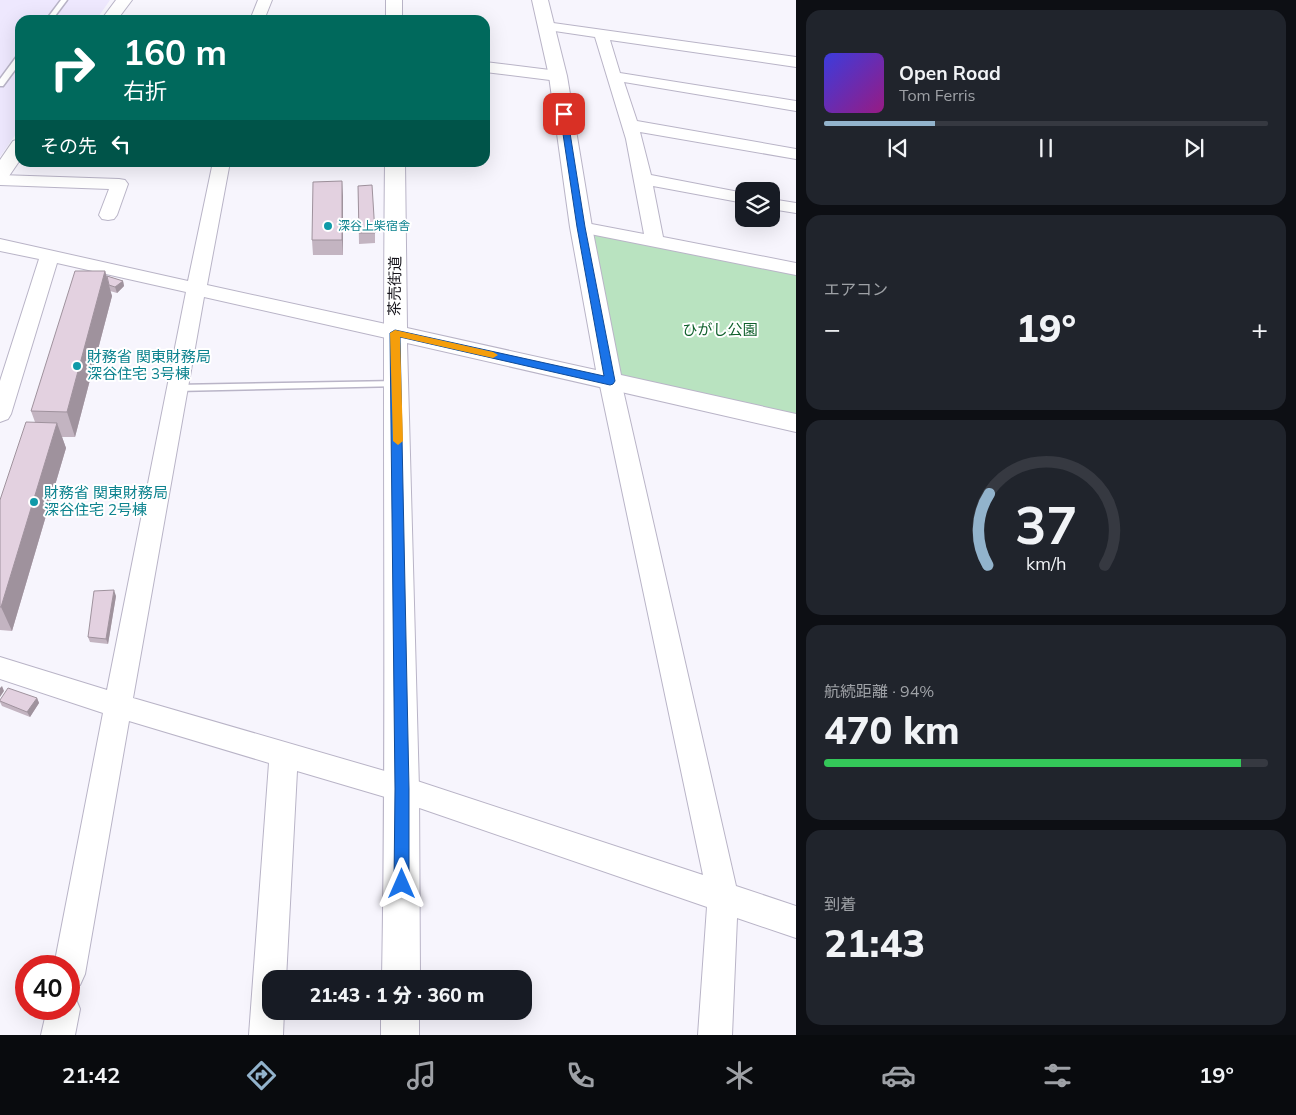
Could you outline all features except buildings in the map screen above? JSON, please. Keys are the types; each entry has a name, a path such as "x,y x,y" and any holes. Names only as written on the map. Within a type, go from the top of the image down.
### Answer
{"street":[{"path":"113,15 124,0"},
{"path":"259,15 265,0"},
{"path":"394,0 394,15"},
{"path":"540,0 558,76 581,227 610,381 723,897 715,1035"},
{"path":"546,26 796,62"},
{"path":"600,33 630,125 643,179 654,241"},
{"path":"490,68 558,76"},
{"path":"613,76 796,106"},
{"path":"630,125 796,154"},
{"path":"0,175 15,152"},
{"path":"72,955 116,705 195,288 221,167"},
{"name":"茶売街道","path":"395,167 395,333 402,789 400,970"},
{"path":"643,179 735,196"},
{"path":"0,180 119,184 108,215"},
{"path":"780,205 796,208"},
{"path":"581,227 796,269"},
{"path":"0,245 796,423"},
{"path":"0,414 50,256"},
{"path":"0,668 116,705 402,789 796,922"},
{"path":"266,1035 284,754"},
{"path":"58,1035 60,1020"},
{"path":"400,1020 400,1035"}],"lane":[{"path":"53,15 64,0"},
{"path":"0,84 15,64"},
{"path":"176,388 397,384"}],"shaded area":[{"path":"0,0 110,0 100,15 15,15 15,135 0,157"}],"green space":[{"name":"ひがし公園","path":"581,227 796,269 796,423 610,381"}],"slow traffic":[{"path":"398,441 395,333 493,355"}],"place":[{"name":"深谷上柴宿舎","path":"328,226"},
{"name":"財務省 関東財務局 深谷住宅 3号棟","path":"77,366"},
{"name":"財務省 関東財務局 深谷住宅 2号棟","path":"34,502"}],"route":[{"path":"402,884 395,333 610,381 581,227 564,114"}]}
